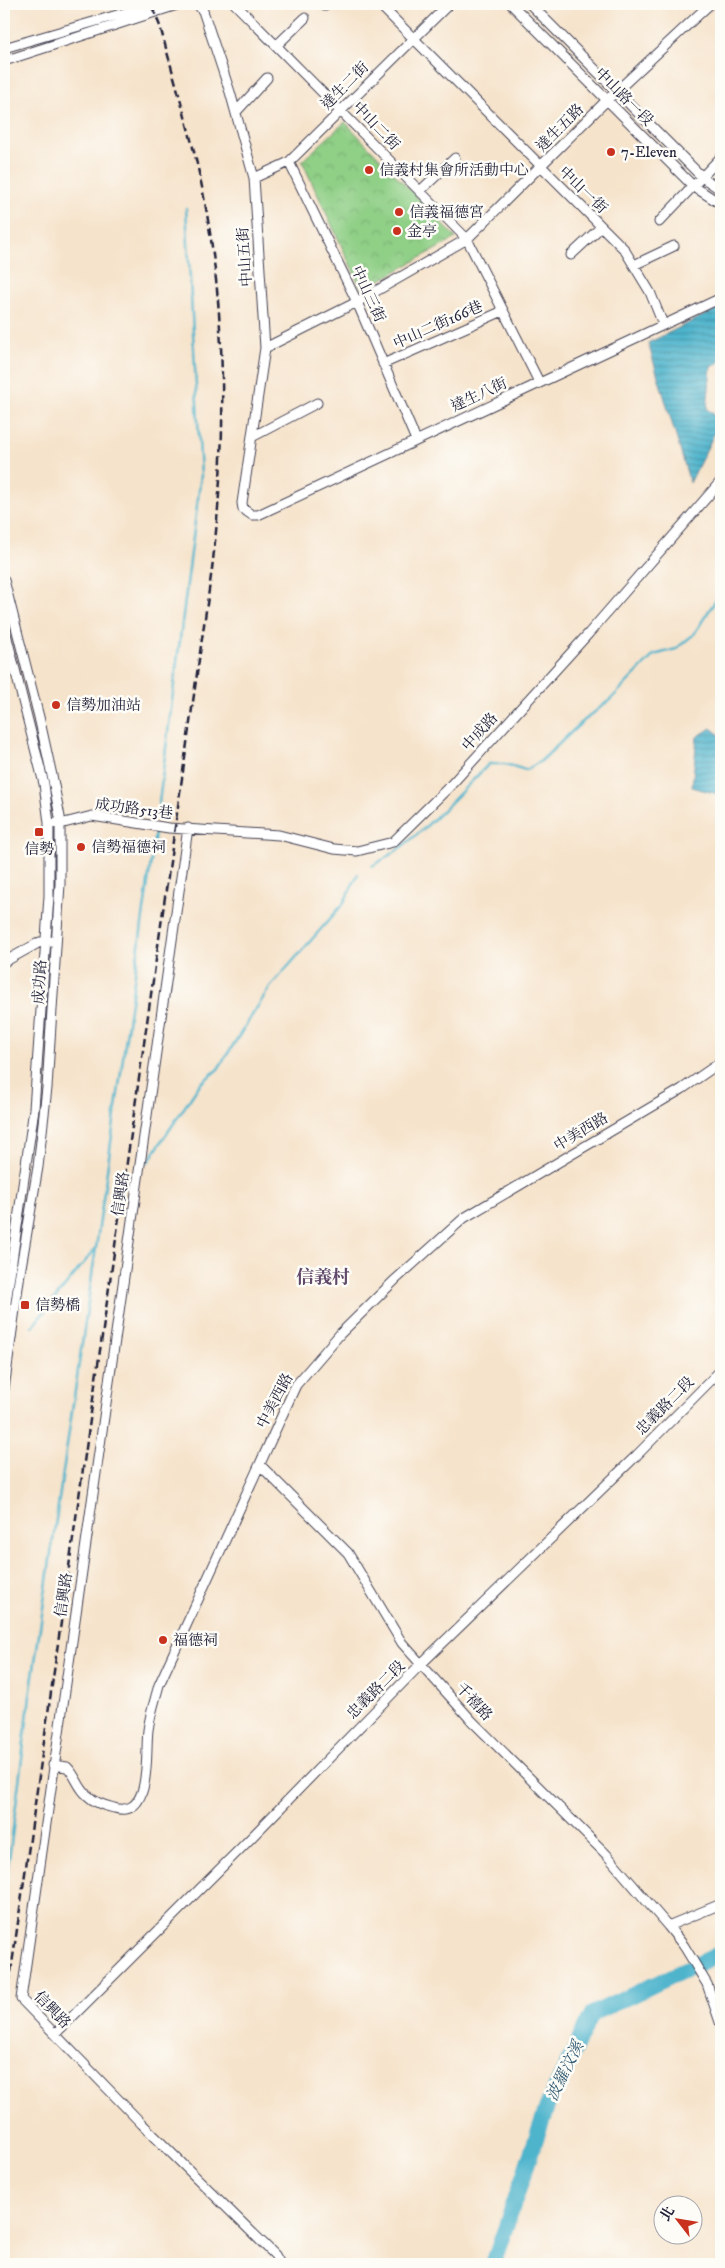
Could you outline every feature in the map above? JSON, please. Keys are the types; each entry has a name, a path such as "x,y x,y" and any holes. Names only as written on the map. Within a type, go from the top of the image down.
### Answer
{"street":[{"path":"4,48 155,4"},
{"path":"4,61 180,4"},
{"name":"中山二街","path":"235,4 467,239 539,382"},
{"name":"中山一街","path":"379,4 624,249 650,292 663,324"},
{"name":"達生二街","path":"254,178 289,162 449,4"},
{"name":"中山路一段","path":"511,4 694,186 721,204"},
{"name":"中山路一段","path":"530,4 702,177 721,190"},
{"name":"達生五路","path":"264,348 357,302 467,239 607,100 710,4"},
{"name":"中山五街","path":"199,5 203,11 236,112 254,178 264,348 242,503 243,510 248,514"},
{"path":"277,45 305,18"},
{"path":"236,112 267,78"},
{"path":"659,222 721,157"},
{"path":"420,191 455,158"},
{"name":"中山三街","path":"289,162 357,302 416,440"},
{"path":"571,255 600,226"},
{"path":"634,265 674,246"},
{"name":"達生八街","path":"248,514 258,515 721,298"},
{"name":"中山二街166巷","path":"384,364 504,311"},
{"path":"252,437 317,403"},
{"name":"中成路","path":"188,828 279,835 334,849 357,851 393,842 450,786 589,633 721,481"},
{"name":"成功路","path":"4,580 40,717 60,824 60,884 47,1088 38,1167 20,1273 4,1389"},
{"name":"成功路","path":"4,626 44,784 49,823 49,896 34,1110 4,1316"},
{"name":"成功路513巷","path":"49,823 60,824 92,816 169,828 188,828"},
{"name":"信興路","path":"188,828 21,1999 274,2255 280,2264"},
{"path":"4,962 40,942 56,941"},
{"name":"中美西路","path":"53,1765 67,1767 88,1796 108,1806 124,1810 130,1808 142,1795 145,1780 148,1728 159,1686 296,1385 340,1334 446,1232 484,1206 682,1089 721,1062"},
{"name":"忠義路二段","path":"55,2034 421,1664 637,1455 721,1370"},
{"name":"千禧路","path":"260,1465 348,1553 402,1643 472,1721 606,1854 668,1926 684,1946 708,1984 721,2025"},
{"path":"668,1926 721,1904"}],"green space":[{"path":"345,122 456,238 362,290 302,161"}],"water":[{"path":"721,307 721,361 711,367 707,409 721,420 690,483 648,343"},
{"path":"711,728 721,736 721,795 692,787 697,737"}],"waterway":[{"path":"157,818 201,475 186,208"},
{"path":"372,866 404,845 419,832 489,764 505,764 526,770 541,761 581,723 611,699 654,655 676,649 694,634 721,592"},
{"path":"32,1327 96,1248 155,833"},
{"path":"148,1162 200,1084 218,1069 270,987 343,904 358,874"},
{"path":"4,1898 30,1696 96,1248"},
{"name":"波羅汶溪","path":"493,2264 549,2101 592,2014 721,1953"}],"railway":[{"path":"4,2020 212,569 217,521 222,426 222,378 220,330 210,234 193,147 160,26 151,4"}],"place":[{"name":"7-Eleven","path":"611,152"},
{"name":"信義村集會所活動中心","path":"369,170"},
{"name":"信義福德宮","path":"399,212"},
{"name":"金亭","path":"397,231"},
{"name":"信勢加油站","path":"56,705"},
{"name":"信勢","path":"39,832"},
{"name":"信勢福德祠","path":"81,847"},
{"name":"信勢橋","path":"25,1305"},
{"name":"福德祠","path":"163,1640"}],"district":[{"name":"信義村","path":"323,1278"}]}
